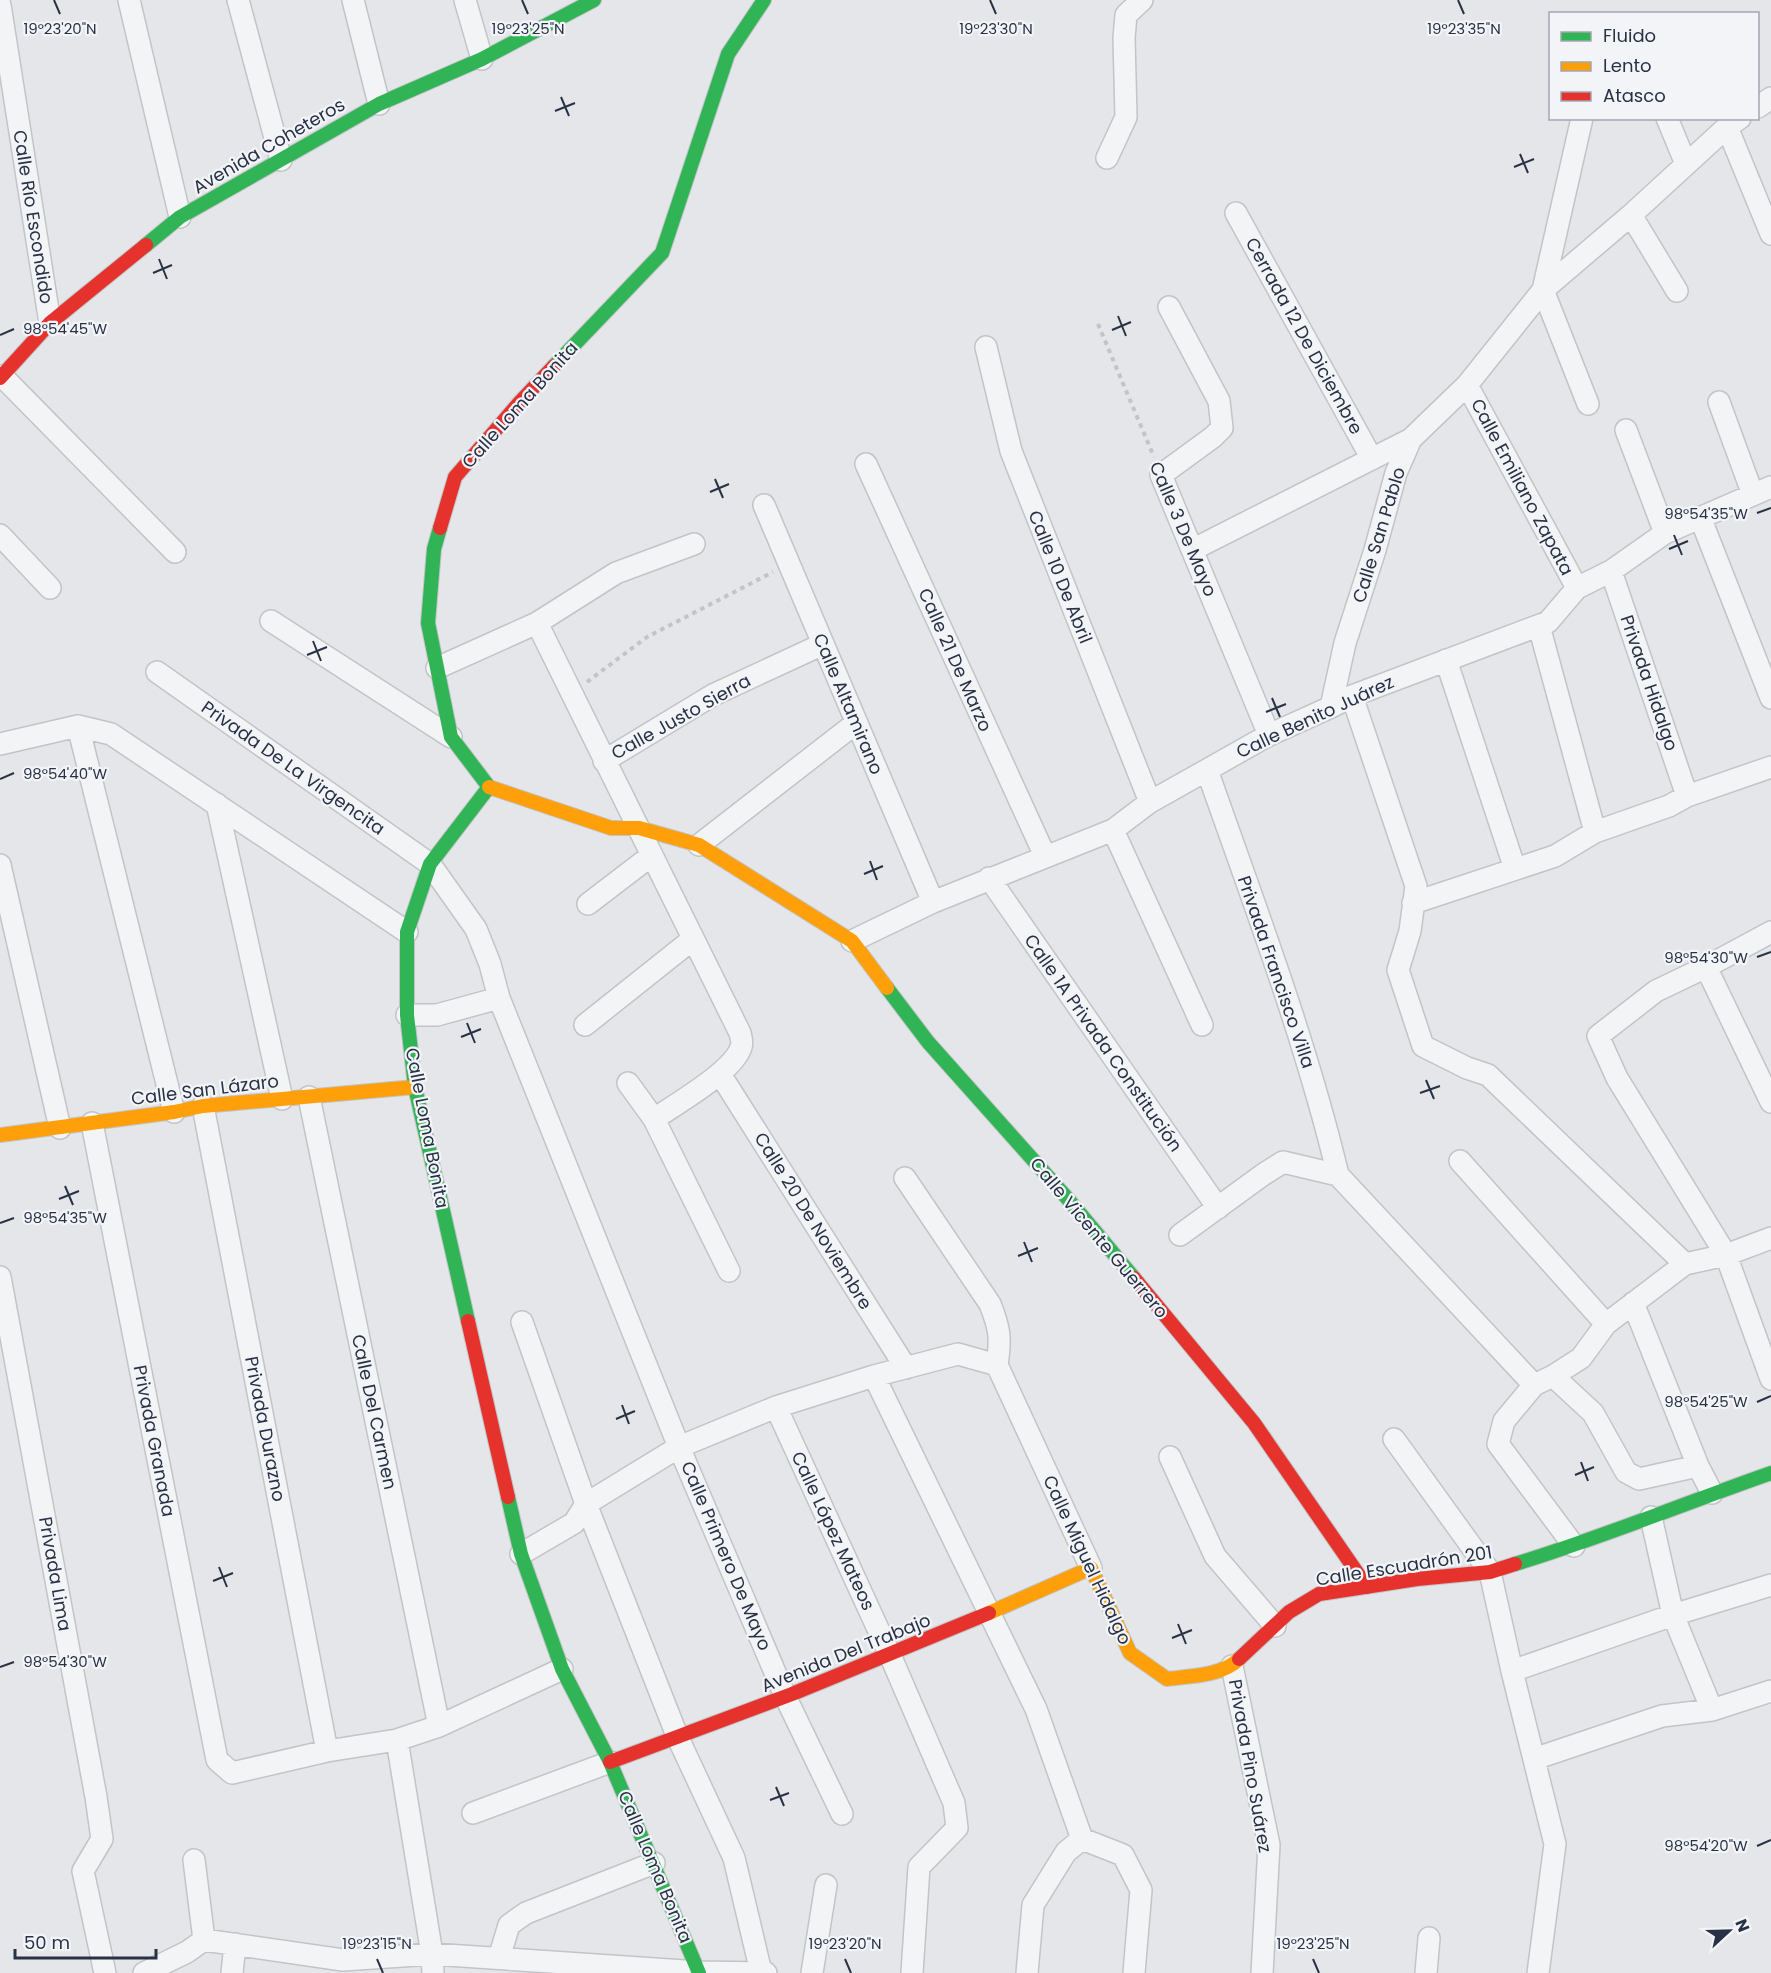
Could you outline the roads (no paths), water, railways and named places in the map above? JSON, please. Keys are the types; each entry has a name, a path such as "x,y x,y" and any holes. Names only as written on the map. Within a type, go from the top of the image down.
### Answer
{"street":[{"path":"129,0 180,217"},
{"path":"238,0 281,160"},
{"path":"353,0 379,104"},
{"path":"465,0 482,59"},
{"name":"Avenida Coheteros","path":"1,377 50,323 180,217 379,104 482,59 594,0"},
{"name":"Calle Loma Bonita","path":"699,1972 610,1762 562,1669 521,1554 415,1087 407,1015 407,932 430,864 489,787 451,737 428,622 434,549 455,477 519,403 662,253 728,54 765,0"},
{"path":"1107,158 1126,117 1124,38 1126,15 1142,0"},
{"name":"Calle Río Escondido","path":"0,5 50,323"},
{"path":"1582,120 1543,290 1588,404"},
{"path":"1667,120 1686,164"},
{"path":"1543,290 1734,123 1771,234"},
{"name":"Cerrada 12 De Diciembre","path":"1236,213 1372,459"},
{"path":"1631,215 1677,291"},
{"name":"Calle San Pablo","path":"1331,707 1345,643 1375,550 1396,473 1411,439 1467,385 1543,290"},
{"name":"Calle 3 De Mayo","path":"1169,307 1219,401 1222,428 1161,475 1269,735"},
{"name":"Calle 10 De Abril","path":"986,347 1011,452 1150,802"},
{"path":"1,377 175,552"},
{"name":"Calle Emiliano Zapata","path":"1467,385 1577,588"},
{"path":"1719,402 1762,491"},
{"path":"1626,430 1665,533"},
{"path":"1192,550 1411,439"},
{"name":"Calle 21 De Marzo","path":"866,464 1045,856"},
{"name":"Calle Benito Juárez","path":"852,941 989,878 1113,830 1150,802 1269,735 1352,696 1548,622 1577,588 1611,571 1665,533 1762,491"},
{"name":"Calle Altamirano","path":"764,505 933,902"},
{"path":"1700,517 1771,698"},
{"path":"0,535 50,588"},
{"path":"437,668 537,623 616,573 694,544"},
{"name":"Privada Hidalgo","path":"1611,571 1687,796"},
{"path":"271,621 451,737"},
{"path":"537,623 740,1033 742,1044 738,1054 720,1074 654,1119"},
{"path":"1539,626 1596,832"},
{"name":"Calle Justo Sierra","path":"604,761 713,695 823,644"},
{"path":"1446,660 1515,869"},
{"name":"Privada De La Virgencita","path":"157,672 430,864 476,929 490,964 499,998"},
{"path":"1352,696 1416,886 1410,931 1398,970 1423,1046 1467,1068 1488,1075 1685,1264"},
{"path":"699,845 856,723"},
{"path":"0,744 78,726 111,734 407,932"},
{"path":"78,726 174,1112"},
{"path":"1413,903 1555,856 1596,832 1669,806 1687,796 1771,767"},
{"name":"Privada Francisco Villa","path":"1207,770 1298,1029 1338,1175"},
{"name":"Calle Vicente Guerrero","path":"489,787 611,828 639,828 699,845 852,941 928,1042 1067,1198 1254,1423 1367,1587"},
{"path":"217,804 282,1099"},
{"path":"1113,830 1203,1025"},
{"path":"588,904 652,855"},
{"path":"0,865 60,1128"},
{"name":"Calle 1A Privada Constitución","path":"989,878 1218,1208"},
{"path":"1771,932 1656,991 1598,1036 1617,1078 1726,1255 1771,1379"},
{"path":"585,1025 693,939"},
{"path":"1706,967 1771,1102"},
{"path":"407,1015 437,1015 499,998"},
{"name":"Calle Primero De Mayo","path":"499,998 679,1447 786,1698"},
{"name":"Calle 20 De Noviembre","path":"720,1074 906,1368"},
{"path":"628,1083 654,1119 729,1272"},
{"name":"Calle San Lázaro","path":"0,1136 203,1106 415,1087"},
{"name":"Calle Del Carmen","path":"309,1097 439,1726"},
{"name":"Privada Durazno","path":"203,1106 327,1751"},
{"name":"Privada Granada","path":"92,1123 217,1760 232,1773 327,1751"},
{"path":"1460,1161 1606,1324"},
{"path":"1180,1235 1283,1162 1338,1175 1543,1381 1593,1413 1626,1472 1639,1479 1698,1466"},
{"path":"521,1554 574,1523 586,1504 679,1447 776,1407 874,1376 958,1354 997,1365 1000,1346 999,1326 990,1304 905,1178"},
{"path":"1574,1546 1498,1444 1504,1421 1543,1381 1581,1358 1606,1324 1685,1264 1726,1255 1771,1238"},
{"name":"Privada Lima","path":"0,1277 96,1797 102,1839 83,1871 105,1973"},
{"path":"1633,1303 1698,1466 1712,1493"},
{"path":"144,1973 187,1952 204,1940 343,1966 432,1964 499,1958 567,1968 764,1973 734,1858 678,1738 586,1504 522,1322"},
{"name":"Calle Miguel Hidalgo","path":"997,1365 1130,1653 1167,1679 1201,1675 1232,1666"},
{"path":"874,1376 1036,1709 1082,1839 1123,1855 1141,1890 1134,1973"},
{"name":"Calle López Mateos","path":"776,1407 890,1655 954,1803 957,1828 919,1867 912,1973"},
{"path":"1394,1440 1490,1572 1555,1844 1538,1973"},
{"path":"1170,1457 1215,1556 1275,1626"},
{"name":"Calle Escuadrón 201","path":"1232,1666 1289,1612 1319,1594 1417,1579 1490,1572 1574,1546 1771,1473"},
{"path":"1651,1517 1673,1615 1712,1710"},
{"name":"Avenida Del Trabajo","path":"610,1762 786,1698 990,1614 1091,1568"},
{"path":"1512,1671 1673,1615 1771,1585"},
{"name":"Privada Pino Suárez","path":"1232,1666 1269,1845 1262,1973"},
{"path":"327,1751 397,1740 439,1726 562,1669"},
{"path":"1534,1759 1662,1716 1712,1710 1771,1691"},
{"path":"786,1698 843,1814"},
{"path":"397,1740 432,1964"},
{"path":"473,1813 610,1762"},
{"path":"1027,1973 1032,1905 1066,1852 1082,1839"},
{"path":"194,1860 204,1940"},
{"path":"499,1958 509,1925 526,1913 654,1863"},
{"path":"812,1973 826,1884"},
{"path":"1426,1973 1429,1938"},
{"path":"232,1973 235,1944"}]}
